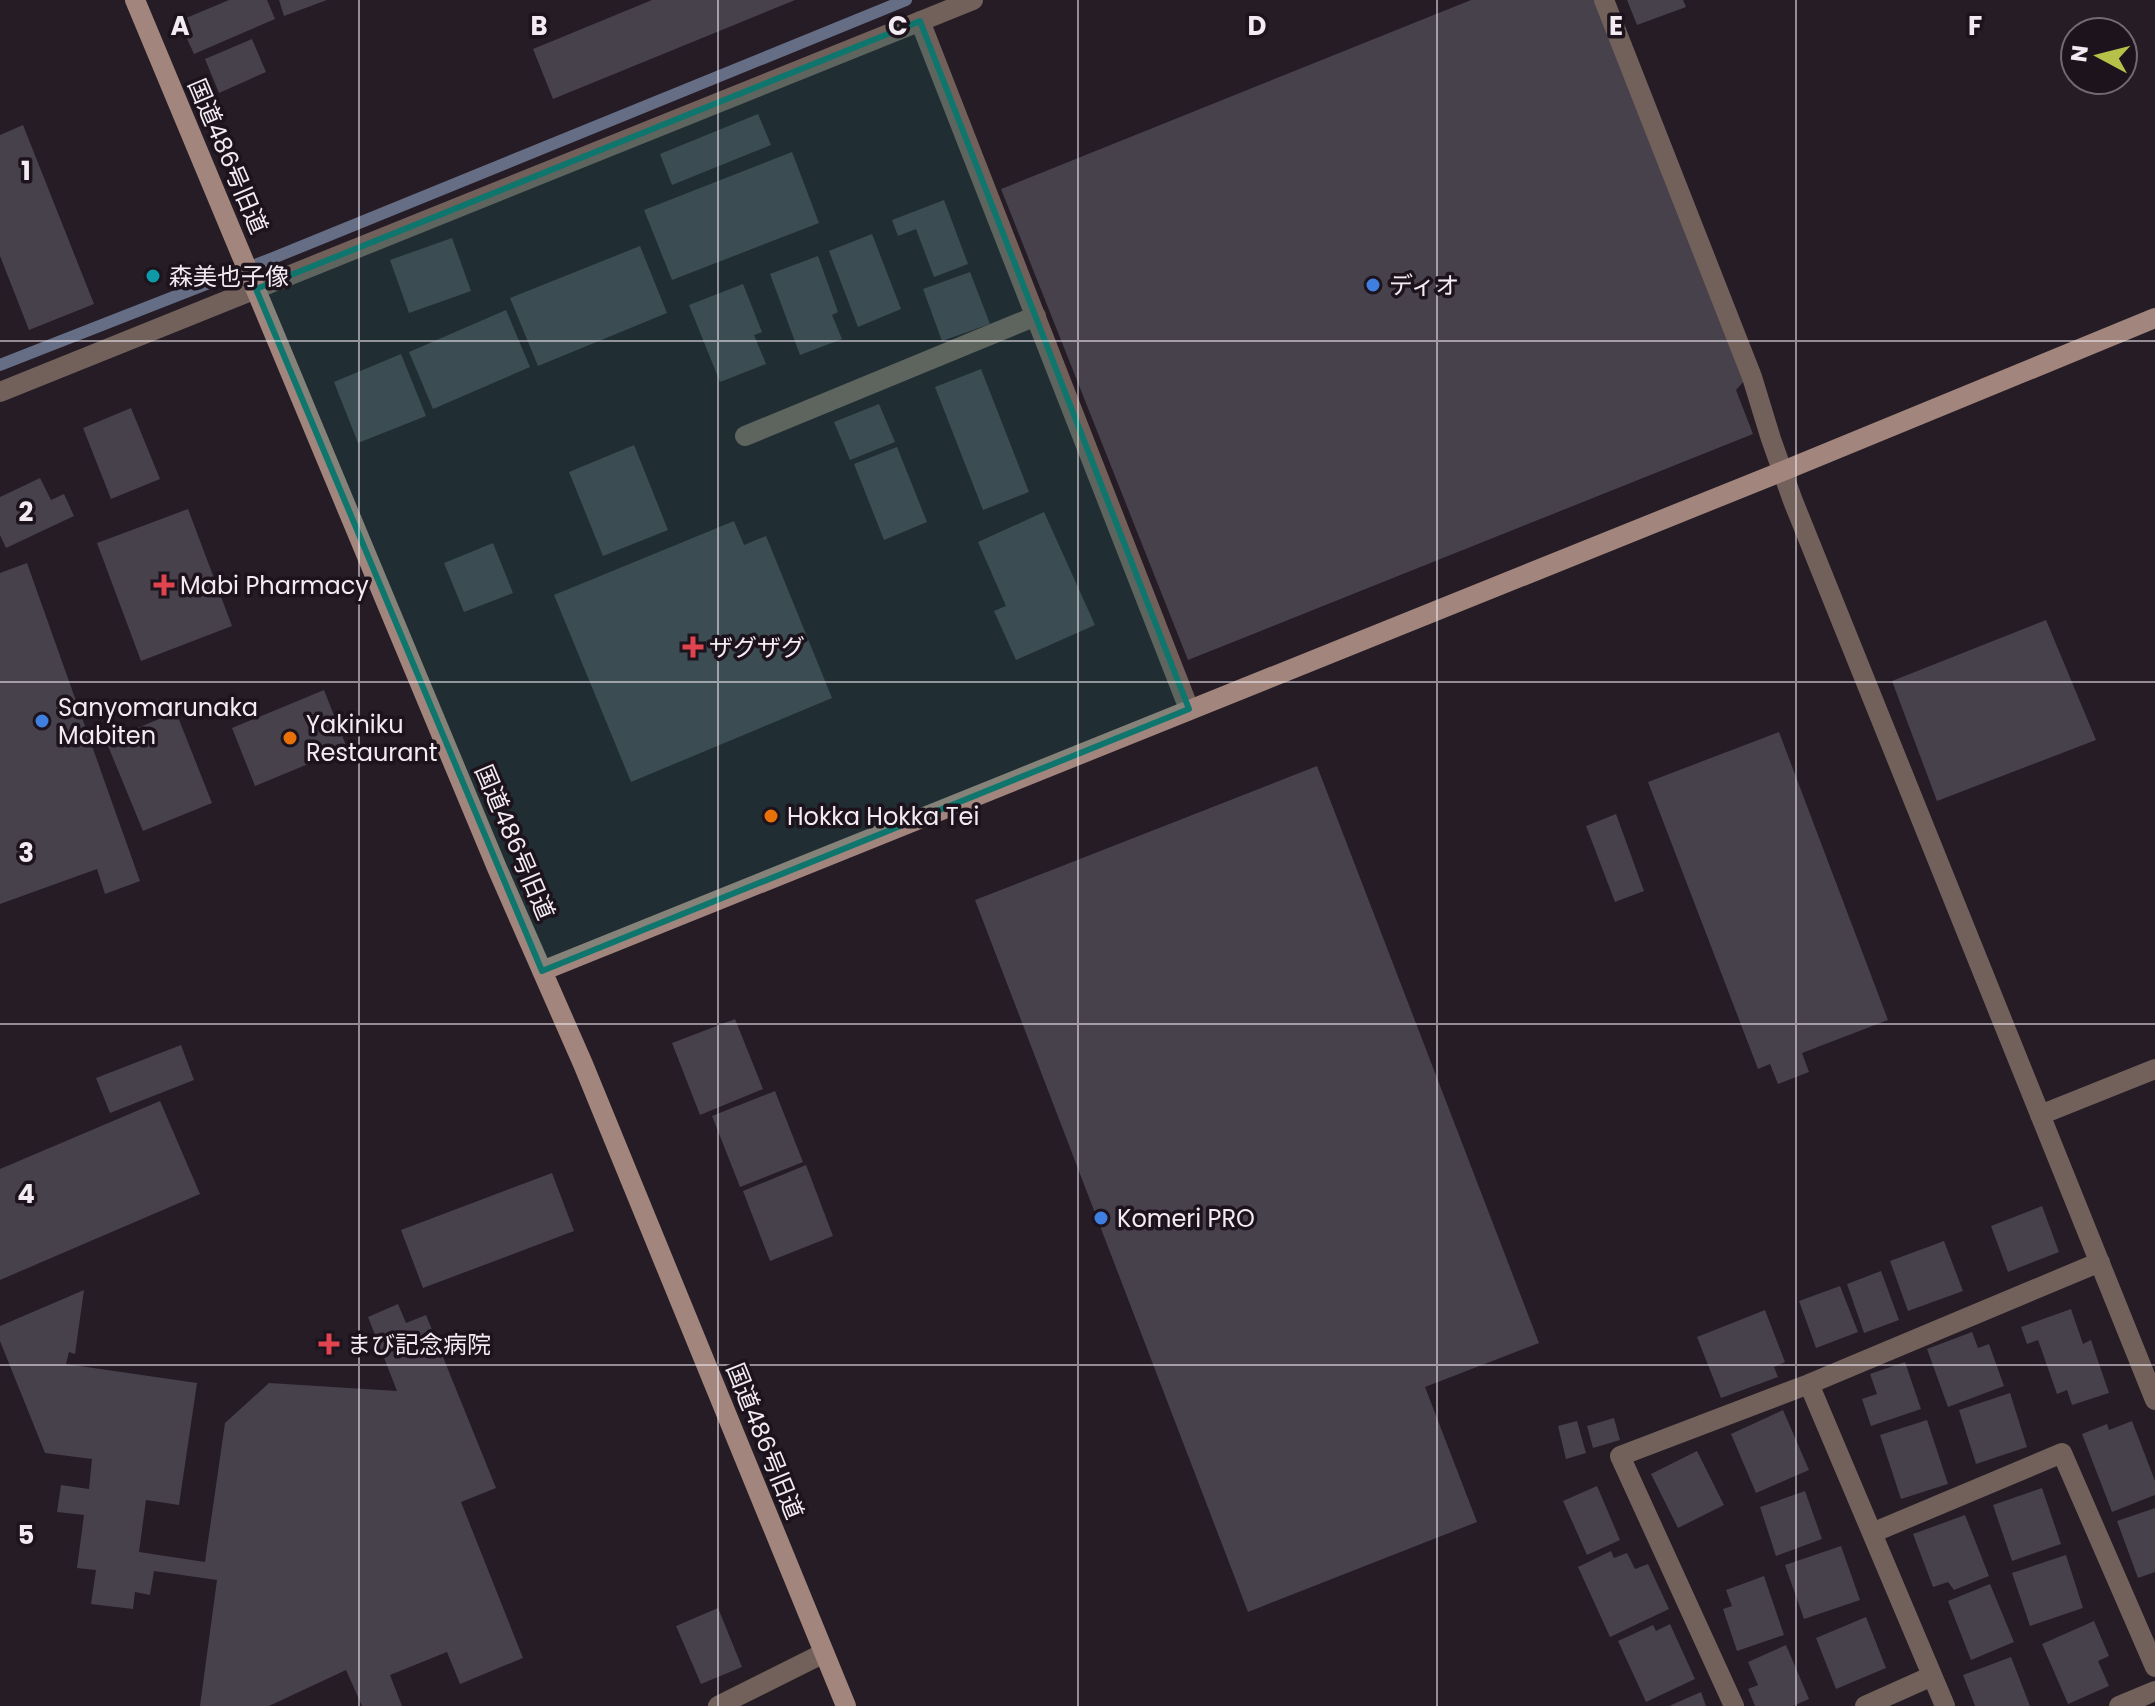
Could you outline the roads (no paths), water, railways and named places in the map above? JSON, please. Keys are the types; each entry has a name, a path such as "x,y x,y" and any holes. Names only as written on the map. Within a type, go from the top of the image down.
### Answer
{"street":[{"name":"国道486号旧道","path":"135,0 497,868 589,1078 846,1706"},
{"path":"0,392 253,284 973,0"},
{"path":"1604,0 1752,377 1783,471 2155,1400"},
{"path":"920,21 1189,709"},
{"path":"745,436 1036,316"},
{"path":"542,971 2155,318"},
{"path":"2040,1115 2155,1069"},
{"path":"1734,1706 1620,1456 1809,1384 2100,1262"},
{"path":"1809,1384 1945,1706"},
{"path":"1872,1533 2062,1453 2155,1667"},
{"path":"718,1706 824,1653"},
{"path":"1865,1706 1932,1676"},
{"path":"2119,1706 2155,1691"}],"waterway":[{"path":"0,365 273,258 906,0"}],"place":[{"name":"森美也子像","path":"153,276"},
{"name":"ディオ","path":"1373,285"},
{"name":"Mabi Pharmacy","path":"164,585"},
{"name":"ザグザグ","path":"693,647"},
{"name":"Sanyomarunaka Mabiten","path":"42,721"},
{"name":"Yakiniku Restaurant","path":"290,738"},
{"name":"Hokka Hokka Tei","path":"771,816"},
{"name":"Komeri PRO","path":"1101,1218"},
{"name":"まび記念病院","path":"329,1344"}]}
